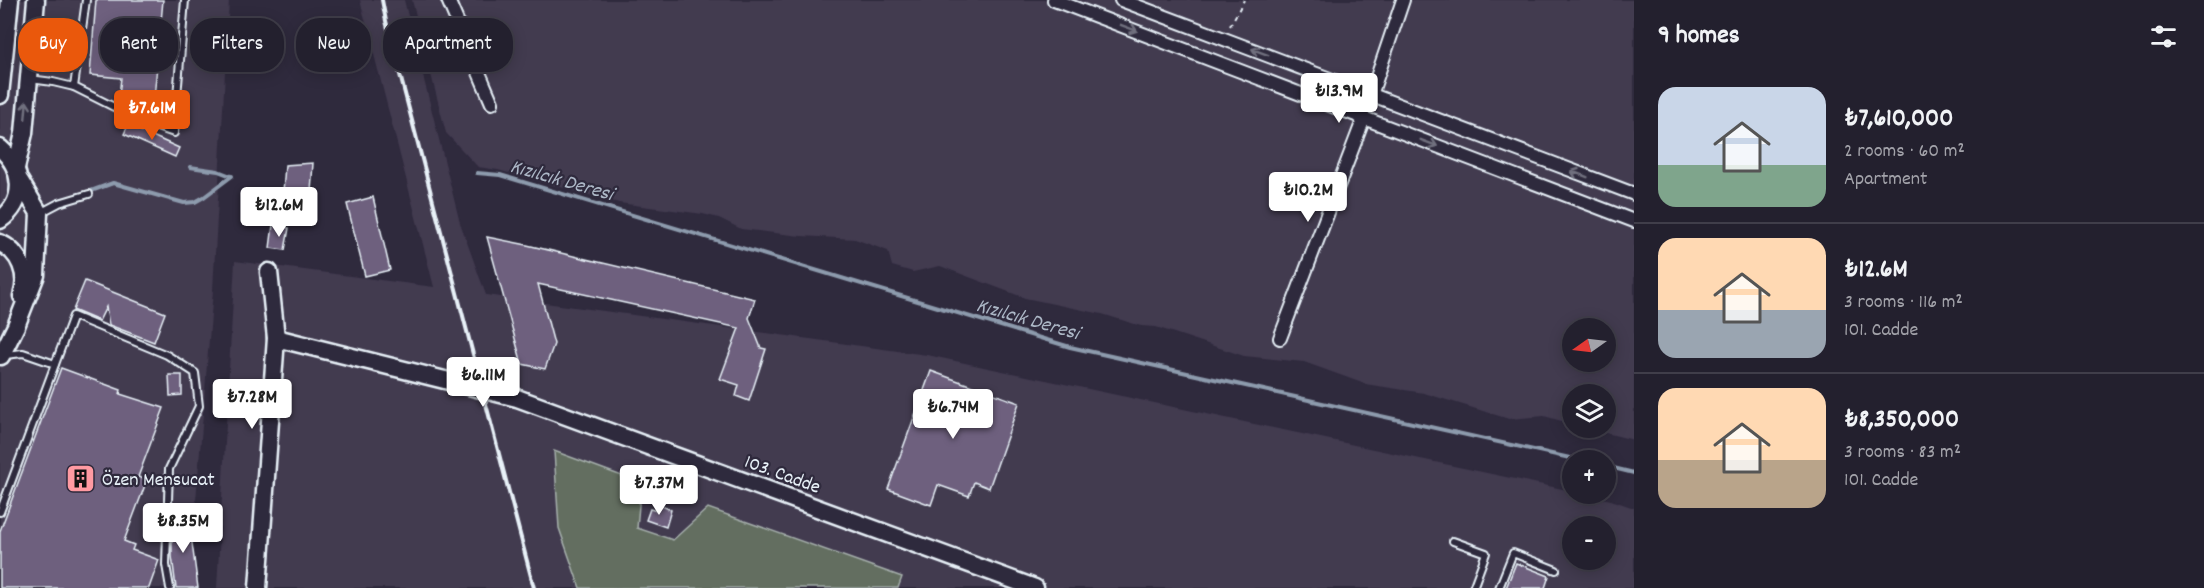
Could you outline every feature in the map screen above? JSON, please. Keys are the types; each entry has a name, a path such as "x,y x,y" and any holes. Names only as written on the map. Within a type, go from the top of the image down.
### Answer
{"street":[{"path":"0,95 10,0"},
{"path":"0,220 12,208 18,195 18,175 36,0"},
{"path":"448,0 492,103"},
{"path":"1054,0 1634,220"},
{"path":"1121,0 1634,194"},
{"path":"1371,95 1403,0"},
{"path":"1280,338 1364,118"},
{"path":"0,148 10,157 39,213 36,275 1,357"},
{"path":"3,244 38,257"},
{"path":"1,357 26,279 22,264 3,244"},
{"path":"258,588 276,338 269,272"},
{"name":"103. Cadde","path":"276,338 517,398 1035,588"}],"lane":[{"path":"74,87 86,0"},
{"path":"29,79 74,87 148,124 174,133 185,0"},
{"path":"39,213 59,203 89,194"},
{"path":"0,512 73,316 167,355 195,373 199,406 169,469 166,564 170,588"},
{"path":"1,357 23,353 55,364"},
{"path":"1453,541 1486,553 1473,588"},
{"path":"1499,588 1513,553 1556,570"}],"path":[{"path":"1230,26 1244,0"}],"shaded area":[{"path":"0,0 229,0 228,18 190,18 190,72 225,72 213,290 189,588 0,588"},
{"path":"360,0 404,0 409,18 383,18 383,72 422,72 460,223 486,295 927,355 1562,489 1562,504 1616,504 1616,502 1634,508 1634,588 217,588 235,261 434,287 371,43 371,18 365,18"},
{"path":"412,0 1634,0 1634,440 1616,436 1616,384 1562,384 1562,421 1544,416 1509,419 1424,393 1365,384 1304,362 1244,356 1156,327 1141,326 1102,314 1025,298 940,266 913,272 892,266 888,251 855,239 741,229 719,218 703,214 619,203 498,170 478,167 446,133 430,72 513,72 513,18 417,18"}],"green space":[{"path":"554,451 641,483 637,528 673,540 708,508 902,577 898,588 580,588 559,528"}],"building":[{"path":"96,0 163,0 161,18 100,18 100,72 156,72 154,98 119,95 121,78 90,75"},
{"path":"128,125 179,148 175,157 124,134"},
{"path":"313,163 310,206 282,206 285,165"},
{"path":"373,197 390,270 365,276 347,204"},
{"path":"273,225 289,228 285,250 270,248"},
{"path":"487,237 755,299 749,318 761,348 766,349 749,401 736,396 739,385 720,379 739,328 538,284 554,344 545,369 522,364"},
{"path":"85,281 165,313 154,342 109,325 106,307 99,321 73,310"},
{"name":"Özen Mensucat","path":"61,368 121,390 120,394 164,408 138,477 147,480 124,541 134,545 132,550 159,560 149,588 0,588 0,531"},
{"path":"931,371 1019,403 989,488 974,482 969,496 938,485 931,505 888,489"},
{"path":"169,375 182,375 182,395 170,396"},
{"path":"660,505 671,510 666,527 646,520 650,509 657,511"},
{"path":"188,513 198,588 176,588 172,556 172,539 175,539 173,514"},
{"path":"1516,563 1549,576 1545,588 1506,588"}],"waterway":[{"name":"Kızılcık Deresi","path":"190,167 218,171 231,176"},
{"name":"Kızılcık Deresi","path":"477,173 500,175 1070,347 1562,456"},
{"path":"91,191 113,183 184,203 195,202 232,176"},
{"name":"Kızılcık Deresi","path":"1616,469 1634,473"}],"railway":[{"path":"382,0 534,588"}],"place":[{"name":"Özen Mensucat","path":"81,478"}]}
